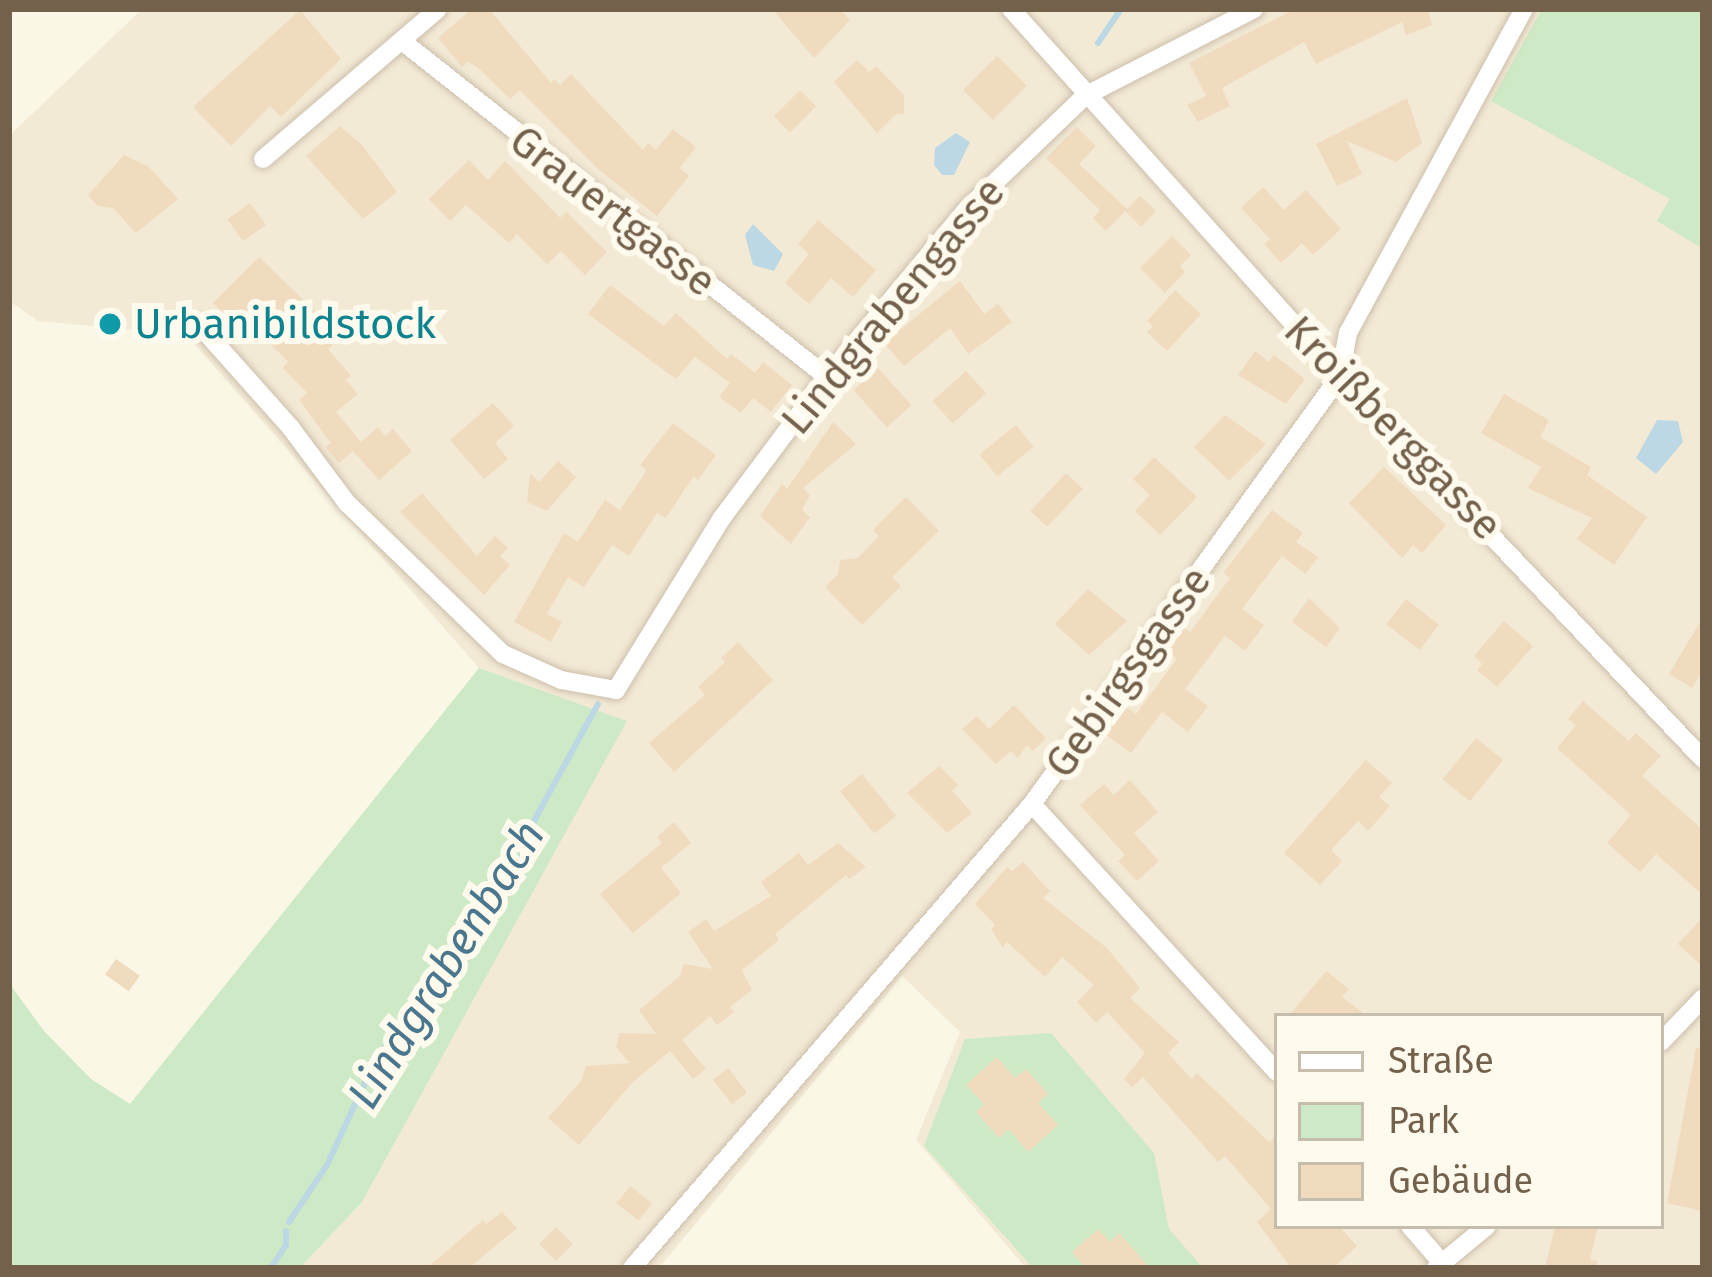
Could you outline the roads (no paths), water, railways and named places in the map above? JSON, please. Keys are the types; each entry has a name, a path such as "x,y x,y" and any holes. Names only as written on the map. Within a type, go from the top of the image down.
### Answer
{"street":[{"path":"263,159 438,9"},
{"name":"Kroißberggasse","path":"1011,9 1084,96 1340,376 1703,759"},
{"name":"Lindgrabengasse","path":"201,327 291,428 347,502 503,654 561,680 616,690 722,518 827,377 967,209 1084,96 1254,9"},
{"name":"Gebirgsgasse","path":"632,1268 1032,805 1340,376 1348,333 1524,9"},
{"name":"Grauertgasse","path":"402,41 827,377"},
{"path":"1032,805 1274,1069"},
{"path":"1664,1039 1703,998"},
{"path":"1412,1229 1439,1266 1483,1229"}],"water":[{"path":"956,133 970,142 954,175 942,175 934,165 935,148"},
{"path":"753,224 783,254 774,271 753,265 745,235"},
{"path":"1657,420 1678,421 1683,442 1656,474 1636,458"}],"waterway":[{"name":"Lindgrabenbach","path":"1098,43 1121,9"},
{"name":"Lindgrabenbach","path":"289,1222 327,1165 377,1057 520,861 535,819 598,704"},
{"name":"Lindgrabenbach","path":"271,1268 286,1245 286,1231"}],"place":[{"name":"Urbanibildstock","path":"110,324"}]}
